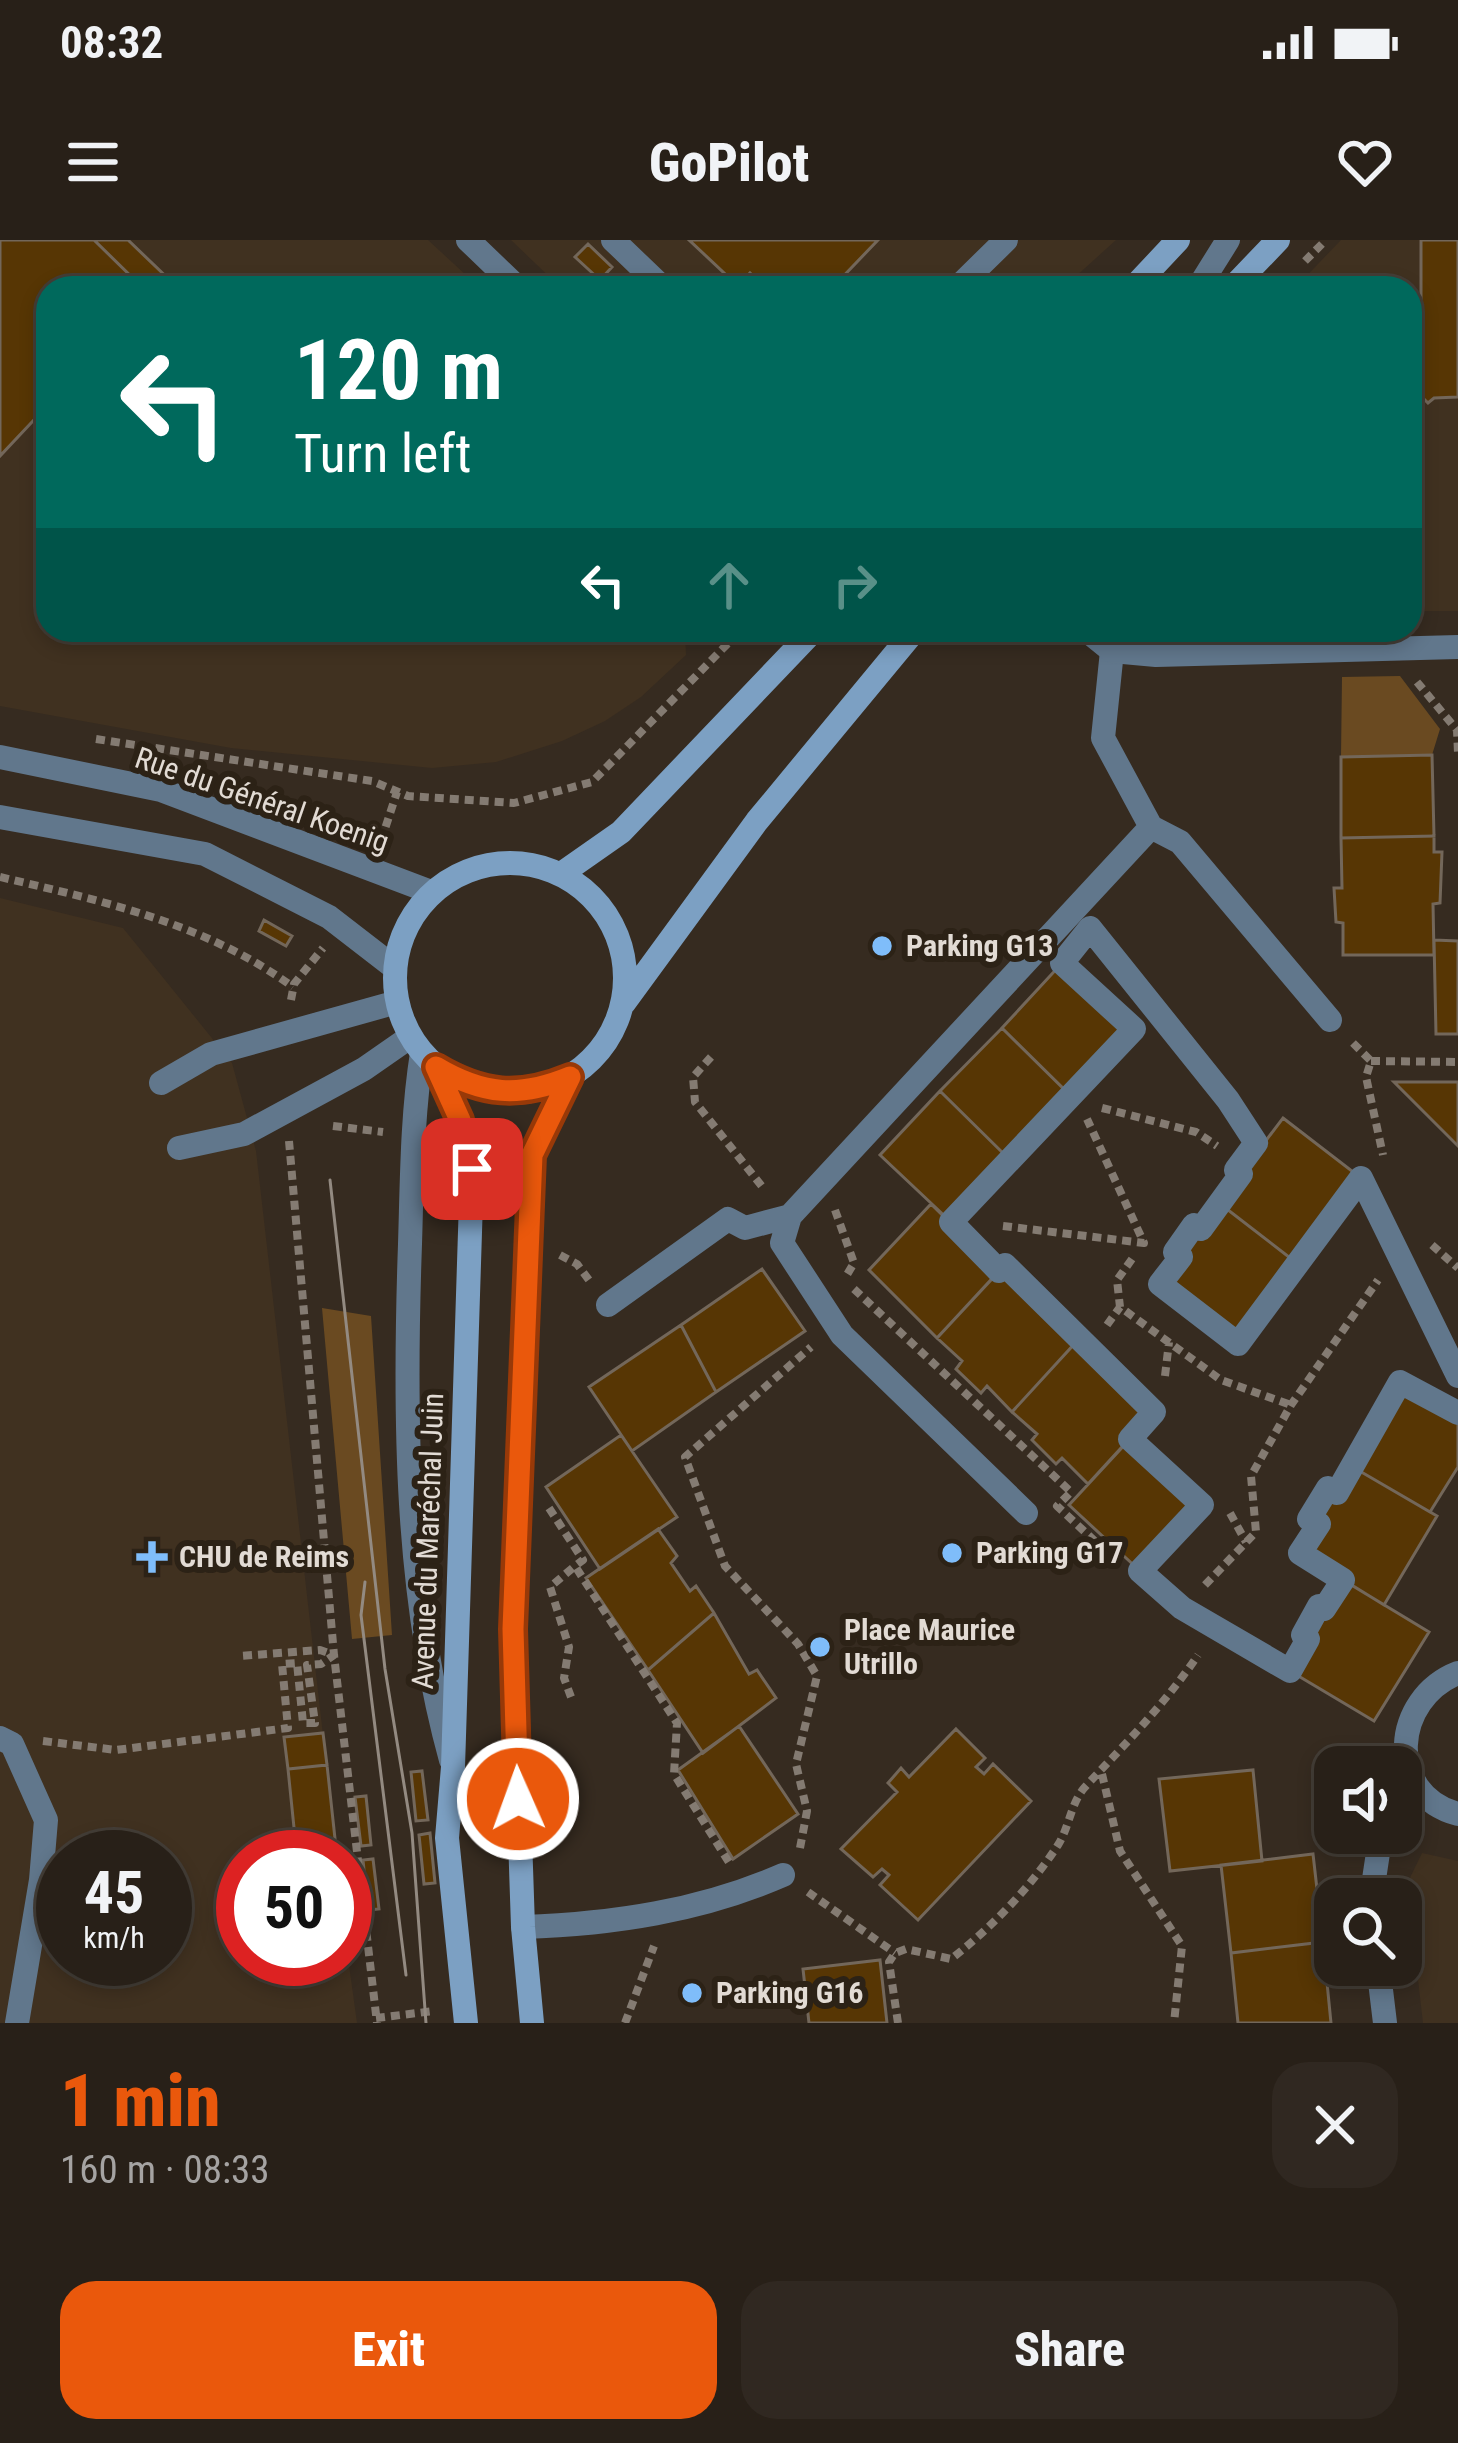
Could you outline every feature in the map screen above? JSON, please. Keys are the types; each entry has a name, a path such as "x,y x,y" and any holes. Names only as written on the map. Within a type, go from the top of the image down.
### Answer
{"main road":[{"path":"1144,276 1178,240"},
{"path":"1244,276 1278,240"},
{"path":"561,874 621,832 803,642"},
{"path":"532,2023 523,1928 513,1629 532,1155 570,1077 603,1046 622,1005 757,821 905,642"},
{"path":"570,1077 537,1090 501,1093 467,1085 423,1052 397,1002 394,968 400,940 431,892 460,873 494,863 528,864 561,874 592,897 614,928 625,966 622,1005"},
{"name":"Avenue du Maréchal Juin","path":"423,1052 460,1120 472,1169 447,1838 466,2023"}],"street":[{"path":"468,240 506,276"},
{"path":"613,240 650,276"},
{"path":"969,276 1006,240"},
{"path":"1206,276 1228,240"},
{"path":"1101,642 1112,651 1222,653 1458,647"},
{"path":"1222,653 1230,642"},
{"path":"1112,651 1103,738 1150,826 1180,842 1330,1020"},
{"name":"Rue du Général Koenig","path":"0,757 161,790 431,892"},
{"path":"0,817 205,854 328,917 394,968"},
{"path":"1026,1513 836,1326 782,1243 790,1216 1150,826"},
{"path":"1458,1376 1361,1178 1238,1345 1160,1284 1181,1257 1175,1252 1194,1225 1201,1229 1241,1174 1236,1170 1256,1143 1208,1074 1090,928 1062,963 1134,1029 951,1222 999,1271 1005,1265 1154,1412 1130,1439 1202,1504 1140,1571 1182,1609 1290,1671 1319,1606 1324,1610 1342,1580 1300,1553 1319,1524 1310,1519 1328,1488 1337,1492 1400,1382 1458,1413"},
{"path":"160,1083 211,1054 397,1002"},
{"path":"179,1148 287,1122 423,1052"},
{"path":"423,1052 413,1137 406,1360 418,1602 453,1767"},
{"path":"608,1305 728,1219 745,1228 790,1216"},
{"path":"1458,1673 1424,1694 1411,1714 1405,1736 1405,1760 1414,1782 1429,1801 1458,1814"},
{"path":"6,1741 46,1820 17,2023"},
{"path":"523,1928 666,1914 747,1891 783,1875"},
{"path":"1381,1986 1385,2023"}],"path":[{"path":"90,738 372,781 408,796 514,803 592,782 729,642"},
{"path":"1380,649 1412,675 1457,730 1458,753"},
{"path":"0,878 113,903 184,927 266,967 293,987"},
{"path":"711,1057 693,1077 695,1102 790,1216"},
{"path":"1371,1061 1458,1062"},
{"path":"993,1224 1144,1244 1080,1103 1196,1132 1219,1147 1210,1137 1208,1074"},
{"path":"377,2023 334,1655 287,1122 341,1124 413,1137"},
{"path":"528,1240 578,1264 608,1305"},
{"path":"1182,1609 1256,1532 1251,1476 1292,1405 1397,1252"},
{"path":"836,1326 685,1457 725,1566 798,1644 817,1676 796,1764 807,1810 800,1850 783,1875 895,1953"},
{"path":"1169,1342 1163,1371 1170,1390"},
{"path":"519,1463 584,1560 550,1587 569,1647 564,1678 571,1697"},
{"path":"1225,1504 1246,1542"},
{"path":"575,1566 677,1723 674,1774 747,1891"},
{"path":"240,1656 320,1650 334,1655"},
{"path":"320,1650 321,1664"},
{"path":"6,1741 47,1740 116,1750 288,1729 282,1664 297,1663 303,1723 316,1723 307,1665 321,1664 334,1655"},
{"path":"898,2023 889,1962 895,1953 906,1949 951,1959 987,1930 1059,1844 1082,1789 1102,1774 1120,1851 1182,1946 1174,2023"},
{"path":"625,2023 666,1914"}],"shaded area":[{"path":"0,240 428,240 467,276 36,276 36,642 685,642 686,655 641,697 605,721 496,762 432,768 231,748 0,706"},
{"path":"511,240 1116,240 1076,276 548,276"},
{"path":"1341,240 1458,240 1458,611 1422,611 1422,276 1306,276"},
{"path":"1400,676 1440,729 1432,755 1341,757 1342,677"},
{"name":"CHU de Reims","path":"0,898 123,928 232,1063 256,1151 334,1830 216,1830 216,1986 352,1986 357,2023 0,2023"},
{"path":"322,1308 371,1316 392,1635 352,1639"},
{"path":"1422,1853 1458,1861 1458,2023 1423,2023 1419,1986 1422,1878 1410,1878"}],"building":[{"path":"0,240 94,240 131,276 36,276 36,418 0,456"},
{"path":"94,240 128,240 166,276 131,276"},
{"path":"689,240 878,240 844,276 727,276"},
{"path":"1421,240 1458,240 1458,397 1434,398 1428,403 1422,397"},
{"path":"588,244 612,267 604,276 596,276 575,257"},
{"path":"1432,755 1434,836 1341,838 1341,757"},
{"path":"1434,836 1434,852 1442,852 1440,903 1433,904 1434,955 1343,955 1343,923 1336,922 1334,888 1342,888 1341,838"},
{"path":"264,920 292,936 286,946 259,931"},
{"path":"1434,940 1458,941 1458,1034 1436,1034"},
{"path":"1062,963 1134,1029 1072,1097 1002,1028"},
{"path":"1002,1028 1072,1097 1010,1160 940,1091"},
{"path":"1394,1082 1458,1082 1458,1146"},
{"path":"940,1091 1010,1160 951,1222 880,1155"},
{"path":"1283,1118 1361,1178 1298,1264 1219,1203"},
{"path":"1219,1203 1298,1264 1238,1344 1160,1284"},
{"path":"931,1204 999,1271 937,1338 869,1270"},
{"path":"1005,1265 1078,1340 1012,1412 987,1386 981,1393 956,1369 962,1361 937,1338"},
{"path":"762,1269 805,1331 716,1392 681,1325"},
{"path":"681,1325 716,1392 632,1451 589,1387"},
{"path":"1078,1340 1154,1412 1088,1484 1062,1458 1056,1464 1032,1440 1037,1434 1012,1412"},
{"path":"1400,1382 1458,1413 1458,1467 1430,1512 1351,1466"},
{"path":"621,1435 677,1517 600,1569 546,1487"},
{"path":"1130,1439 1202,1505 1140,1571 1069,1505"},
{"path":"1351,1466 1437,1516 1384,1605 1300,1553"},
{"path":"658,1529 677,1556 671,1563 690,1591 696,1586 714,1613 648,1670 586,1578"},
{"path":"1343,1580 1429,1632 1374,1721 1290,1671"},
{"path":"714,1613 749,1674 757,1670 776,1698 703,1753 648,1670"},
{"path":"739,1726 798,1814 733,1859 678,1770"},
{"path":"956,1729 985,1758 976,1767 984,1774 993,1764 1031,1801 918,1920 880,1885 889,1875 882,1869 873,1877 841,1849 897,1792 888,1783 901,1768 909,1777"},
{"path":"323,1733 327,1765 288,1769 284,1737"},
{"path":"327,1765 334,1830 294,1830 288,1769"},
{"path":"1253,1770 1262,1861 1170,1871 1159,1779"},
{"path":"422,1771 428,1820 416,1821 411,1772"},
{"path":"366,1796 369,1830 359,1830 355,1797"},
{"path":"430,1833 435,1883 424,1884 419,1835"},
{"path":"1313,1854 1314,1943 1231,1953 1221,1865"},
{"path":"372,1859 379,1909 372,1910"},
{"path":"1314,1943 1314,1986 1327,1986 1331,2023 1238,2023 1231,1953"},
{"path":"880,1960 887,2023 809,2023 803,1969"}],"tram line":[{"path":"330,1180 385,1669 412,1833 426,2023"},
{"path":"365,1582 361,1615 406,1975"}],"place":[{"name":"Parking G13","path":"882,946"},
{"name":"Parking G17","path":"952,1553"},
{"name":"CHU de Reims","path":"152,1557"},
{"name":"Place Maurice Utrillo","path":"820,1647"},
{"name":"Parking G16","path":"692,1993"}],"route":[{"path":"472,1169 460,1120 436,1067 467,1085 501,1093 537,1090 570,1077 532,1155 513,1629 518,1799"}]}
